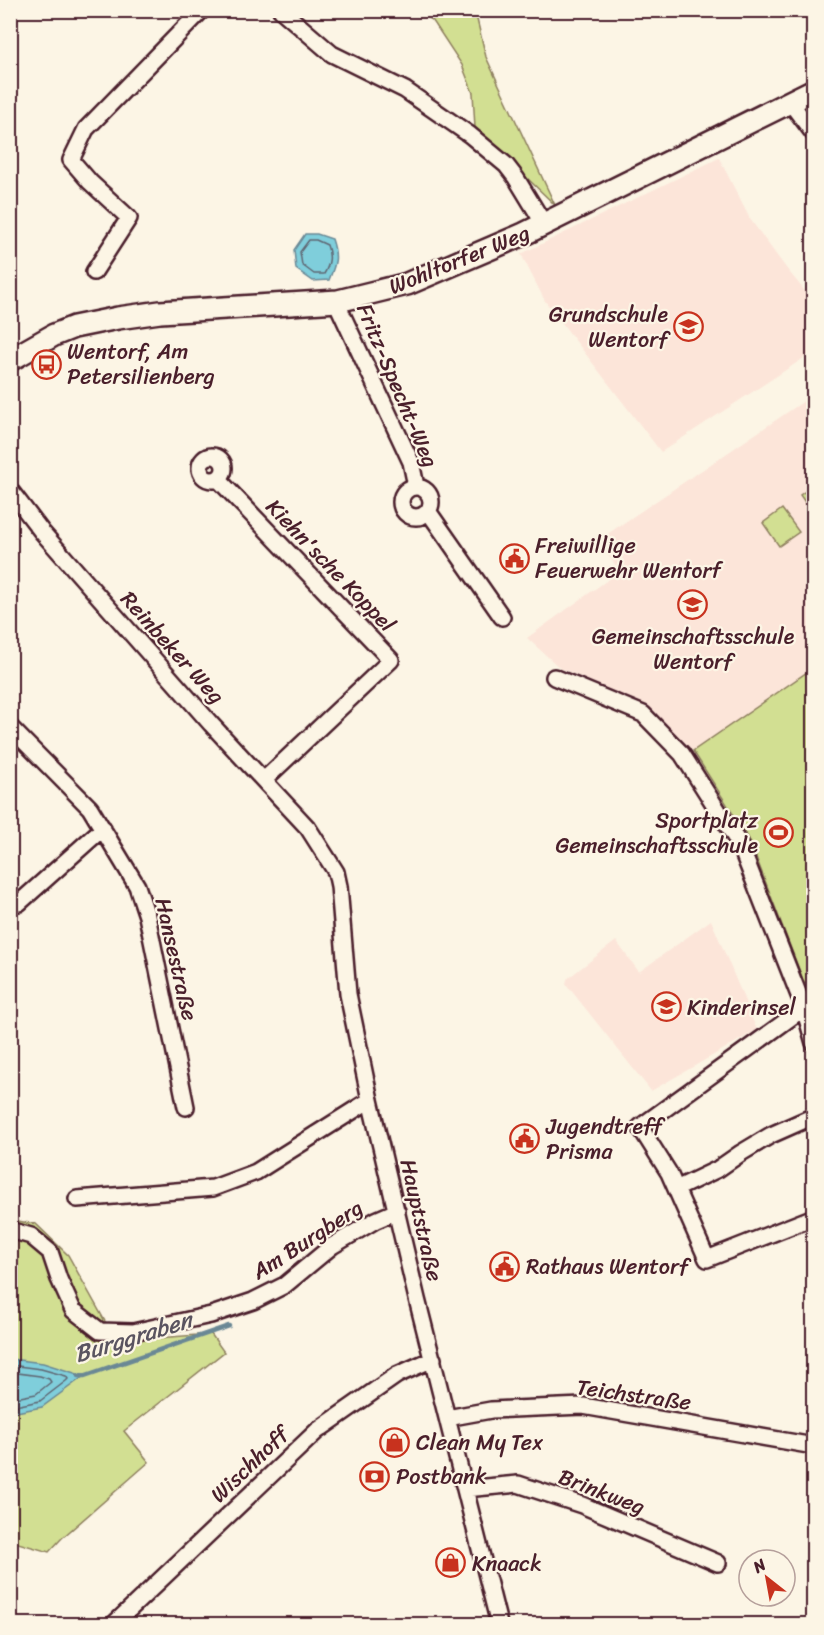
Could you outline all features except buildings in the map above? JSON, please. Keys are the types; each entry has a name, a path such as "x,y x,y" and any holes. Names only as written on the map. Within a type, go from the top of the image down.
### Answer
{"main road":[{"name":"Wohltorfer Weg","path":"10,360 54,335 74,327 118,318 160,312 338,301 407,284 524,234 813,90"}],"street":[{"path":"94,272 129,218 70,160 86,129 202,10"},
{"path":"282,10 332,54 405,90 470,135 506,165 544,224"},
{"path":"790,102 813,134"},
{"name":"Fritz-Specht-Weg","path":"338,301 340,310 411,462 416,486"},
{"name":"Kiehn'sche Koppel","path":"218,479 391,660 264,780"},
{"name":"Fritz-Specht-Weg","path":"416,486 425,489 429,493 431,502 428,511 424,515 409,516 400,503 403,493 416,486"},
{"name":"Reinbeker Weg","path":"10,490 42,532 211,724 308,828"},
{"name":"Fritz-Specht-Weg","path":"428,511 502,617"},
{"path":"554,677 643,714 682,754 740,845 809,1006 813,1043"},
{"name":"Hansestraße","path":"10,727 90,808 137,886 147,916 186,1107"},
{"path":"19,903 103,828"},
{"name":"Hauptstraße","path":"308,828 336,872 348,994 370,1100 499,1624"},
{"path":"809,1006 640,1127 669,1173 707,1259 813,1217"},
{"path":"77,1199 213,1188 256,1172 370,1100"},
{"path":"676,1189 718,1169 771,1134 813,1116"},
{"name":"Am Burgberg","path":"10,1230 31,1236 50,1252 73,1310 100,1331 133,1332 211,1316 253,1301 285,1285 332,1246 376,1220 397,1211"},
{"name":"Wischhoff","path":"114,1624 317,1431 398,1376 433,1359"},
{"name":"Teichstraße","path":"447,1418 491,1410 583,1406 813,1446"},
{"name":"Brinkweg","path":"465,1489 518,1484 582,1505 718,1563"}],"shaded area":[{"name":"Grundschule Wentorf","path":"719,158 750,219 813,301 813,352 661,452 545,301 521,254"},
{"name":"Gemeinschaftsschule Wentorf","path":"813,395 813,668 693,751 646,706 560,668 527,638 620,571 597,541"},
{"name":"Kinderinsel","path":"711,920 757,1030 651,1091 566,984 567,979 616,941 639,972"}],"green space":[{"path":"420,11 475,11 486,57 555,205 475,128 473,93 462,65 433,21"},
{"path":"813,486 813,514 800,495"},
{"path":"782,509 799,532 779,546 763,523"},
{"name":"Sportplatz Gemeinschaftsschule","path":"813,668 814,988 812,989 803,980 749,839 693,751"},
{"path":"11,1220 36,1224 68,1255 116,1341 211,1334 224,1352 124,1431 149,1462 49,1552 11,1541"}],"water":[{"path":"305,234 317,234 332,239 335,260 329,280 313,281 296,269 294,250"},
{"path":"11,1359 43,1363 84,1376 42,1407 11,1413"}],"waterway":[{"name":"Burggraben","path":"78,1376 84,1376 229,1326"}],"place":[{"name":"Grundschule Wentorf","path":"689,327"},
{"name":"Wentorf, Am Petersilienberg","path":"46,364"},
{"name":"Freiwillige Feuerwehr Wentorf","path":"514,558"},
{"name":"Gemeinschaftsschule Wentorf","path":"693,604"},
{"name":"Sportplatz Gemeinschaftsschule","path":"779,833"},
{"name":"Kinderinsel","path":"666,1007"},
{"name":"Jugendtreff Prisma","path":"525,1139"},
{"name":"Rathaus Wentorf","path":"505,1266"},
{"name":"Clean My Tex","path":"395,1442"},
{"name":"Postbank","path":"375,1476"},
{"name":"Knaack","path":"451,1563"}]}
